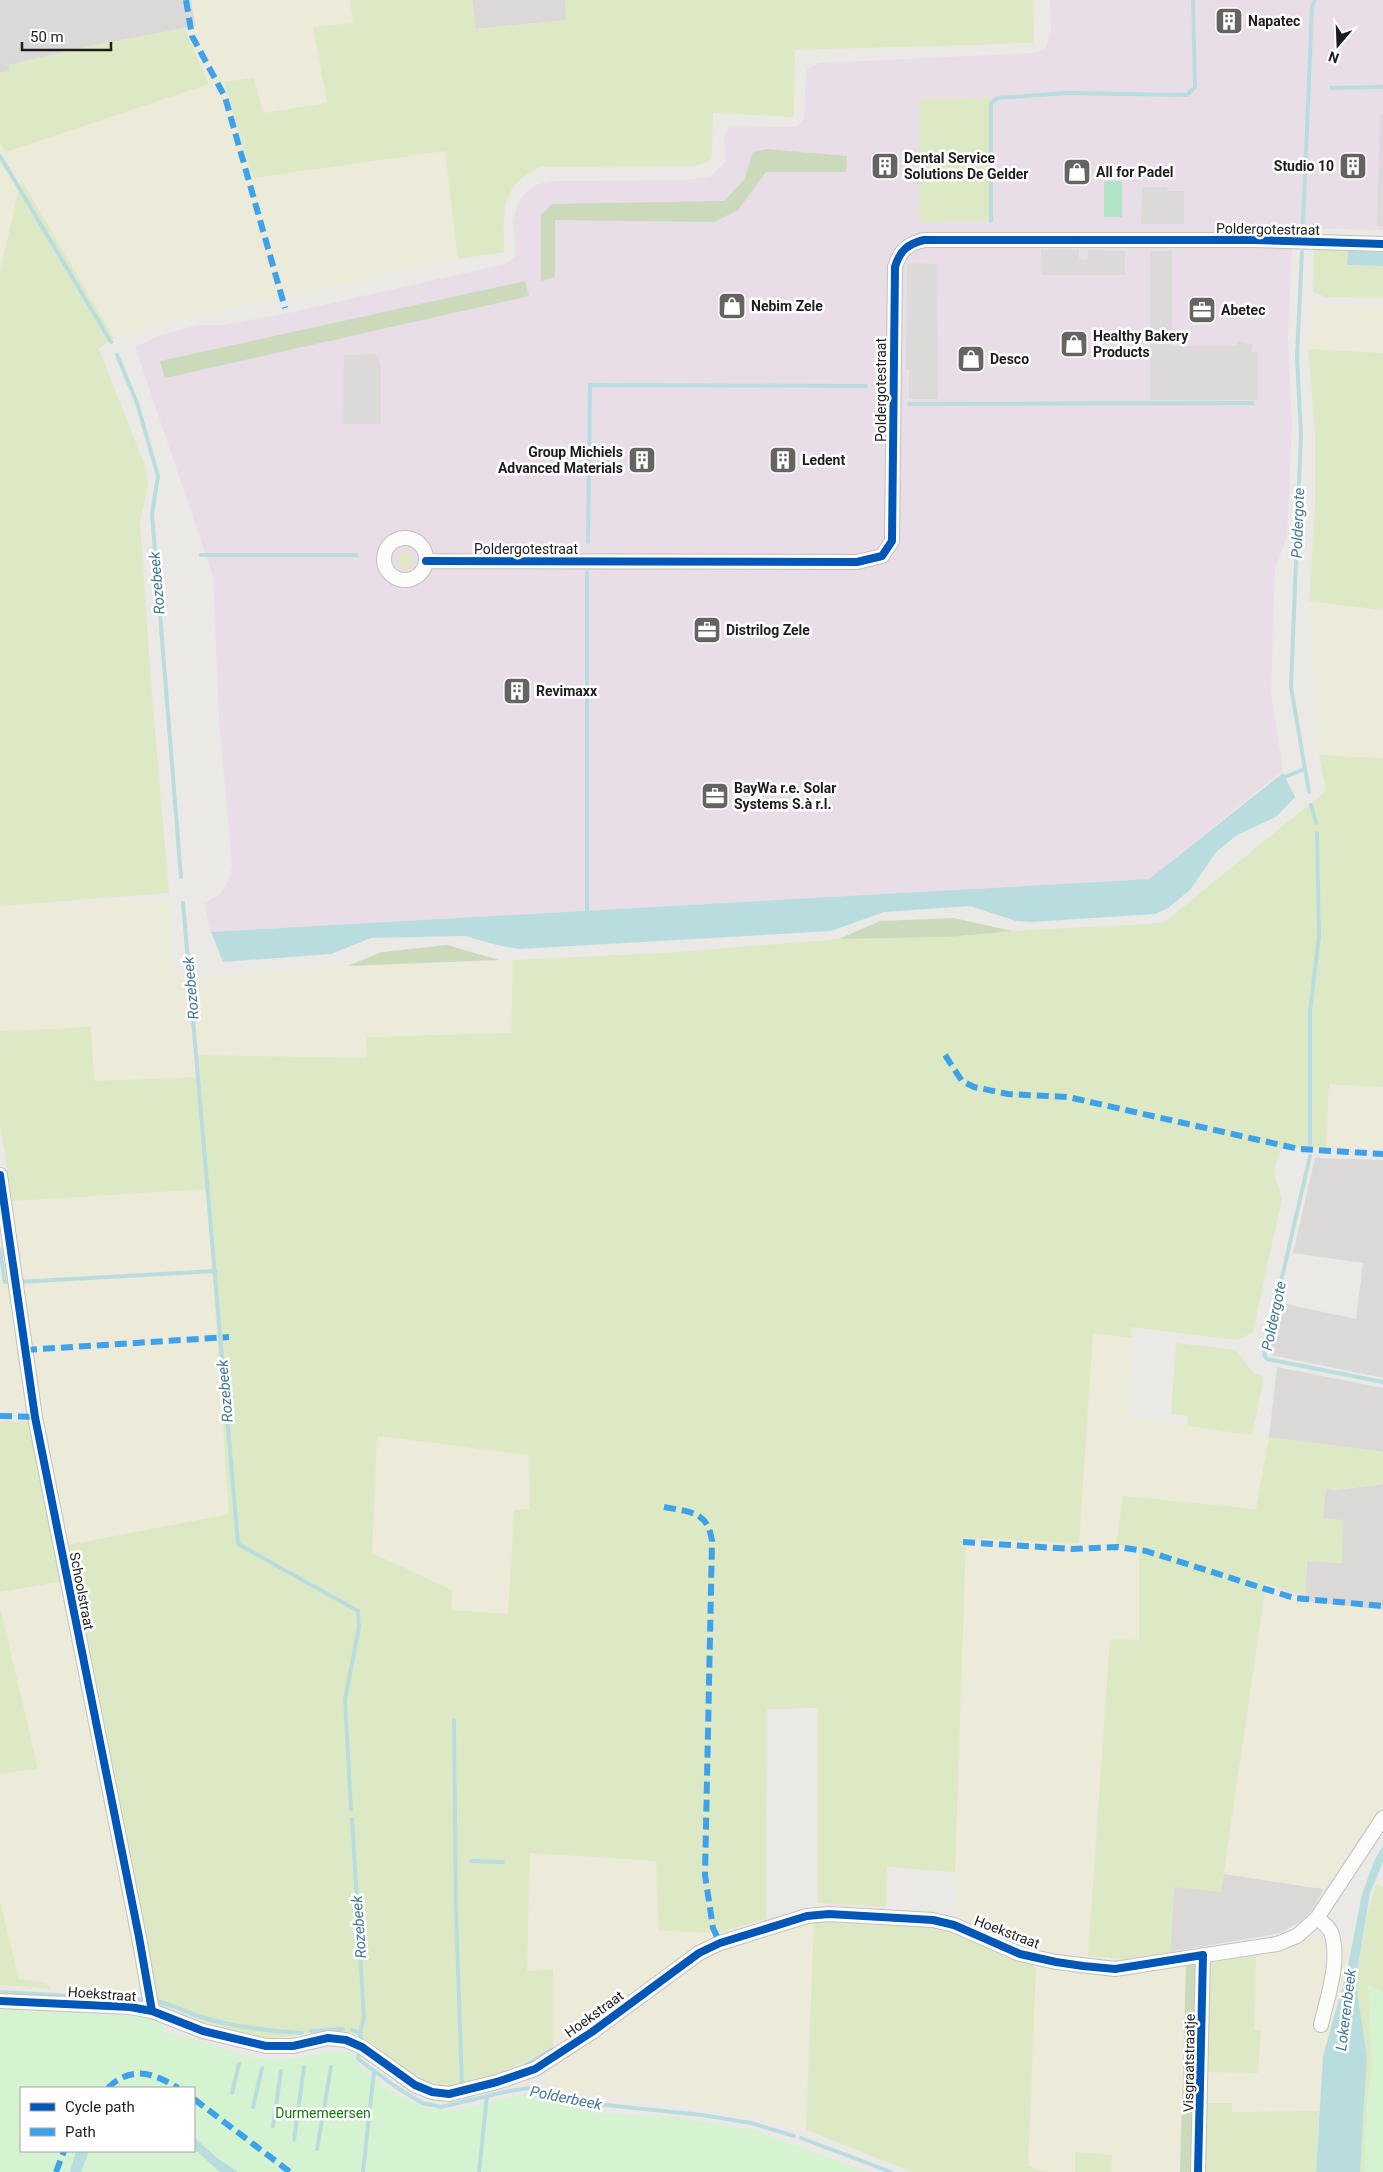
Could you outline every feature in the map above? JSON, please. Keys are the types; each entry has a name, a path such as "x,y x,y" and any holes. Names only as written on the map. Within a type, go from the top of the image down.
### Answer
{"street":[{"name":"Poldergotestraat","path":"426,561 857,562 882,556 892,541 895,267 903,249 914,242 924,240 1254,240 1383,244"},
{"name":"Schoolstraat","path":"0,1175 35,1417 139,1937 152,2011"},
{"name":"Hoekstraat","path":"0,2000 130,2007 152,2011 203,2031 266,2046 293,2046 328,2038 346,2040 362,2047 414,2085 432,2092 449,2094 497,2082 535,2069 592,2032 699,1953 720,1943 807,1916 828,1914 933,1920 954,1924 1020,1954 1056,1962 1115,1969 1277,1944 1298,1936 1317,1918 1383,1818"},
{"path":"1317,1918 1327,1926 1332,1934 1334,1963 1321,2025"},
{"name":"Visgraatstraatje","path":"1198,2172 1203,1955"}],"shaded area":[{"path":"0,0 191,0 196,26 91,46 9,65 9,71 0,73"},
{"path":"191,0 350,0 353,23 314,28 327,103 262,113 253,178 445,151 458,259 192,317 114,338 21,180 0,273 0,143 6,152 209,83 184,28 196,26"},
{"path":"472,0 565,0 567,20 475,29"},
{"path":"1050,0 1383,0 1383,230 1293,228 1288,339 1292,425 1287,537 1275,569 1271,692 1283,770 1149,879 211,932 204,903 220,894 229,880 232,866 219,720 213,576 135,347 156,337 197,325 223,325 288,313 505,264 516,256 513,222 518,201 533,186 549,181 682,180 710,177 725,162 724,137 729,126 796,127 804,119 806,70 819,63 1034,53 1045,49 1051,32"},
{"path":"1380,115 1383,115 1383,226 1377,226"},
{"path":"1142,187 1167,187 1168,191 1184,191 1184,224 1141,224"},
{"path":"1041,250 1079,250 1079,259 1087,260 1088,250 1125,251 1125,275 1041,275"},
{"path":"1150,251 1172,251 1172,346 1236,346 1238,341 1253,345 1251,352 1258,352 1258,400 1150,400"},
{"path":"907,263 937,264 938,399 909,399 909,369 906,369"},
{"path":"1312,304 1383,306 1383,353 1308,349"},
{"path":"376,354 381,363 381,424 343,424 344,355"},
{"path":"1309,601 1383,610 1383,758 1319,755"},
{"path":"170,900 170,971 200,978 350,965 513,960 512,1033 366,1037 367,1058 195,1055 198,1077 94,1081 91,1027 0,1031 0,906"},
{"path":"1329,1084 1383,1087 1383,1148 1326,1147"},
{"path":"1315,1158 1383,1160 1383,1378 1271,1355 1270,1353 1281,1303 1356,1319 1363,1263 1293,1253"},
{"path":"207,1189 229,1515 68,1545 43,1419 12,1201"},
{"path":"0,1222 25,1402 23,1408 15,1410 0,1410"},
{"path":"1093,1332 1132,1338 1127,1417 1269,1437 1256,1509 1123,1496 1117,1546 1139,1548 1139,1640 1110,1640 1088,1956 1055,1954 1020,1945 957,1916 955,1872 966,1537 1078,1543"},
{"path":"1277,1367 1383,1388 1383,1452 1269,1437"},
{"path":"377,1436 529,1455 530,1510 514,1511 508,1614 450,1610 372,1553"},
{"path":"1383,1484 1383,1611 1305,1604 1307,1561 1342,1563 1322,1519 1326,1488 1335,1490"},
{"path":"64,1581 143,1994 50,1989 47,1983 19,1979 0,1902 0,1774 38,1769 0,1607 0,1592"},
{"path":"1265,1596 1383,1610 1383,1804 1324,1889 1224,1874"},
{"path":"530,1853 656,1861 660,1931 718,1933 553,2046 553,1971 527,1971"},
{"path":"1224,1874 1324,1889 1310,1913 1300,1922 1280,1933 1170,1952 1174,1886 1221,1891"},
{"path":"814,1921 806,2130 717,2110 545,2088 548,2069 655,1997 654,1992 690,1965 719,1949"},
{"path":"1311,1939 1351,1943 1347,1971 1323,2056 1319,2111 1232,2112 1232,2103 1205,2103 1205,2072 1260,2030 1254,2030 1256,1956 1289,1949"},
{"path":"1186,1965 1180,2172 1111,2172 1112,2155 1075,2153 1075,2172 1048,2172 1028,2166 1036,1967 1117,1976"}],"green space":[{"path":"350,0 472,0 476,29 566,20 565,0 1033,0 1034,43 795,50 794,117 713,113 712,156 708,162 695,166 541,167 517,183 510,192 504,213 504,252 458,259 445,151 253,178 224,82 254,78 263,113 327,103 313,27 353,23"},
{"path":"184,28 209,84 6,152 0,143 0,73 9,71 9,65 91,46"},
{"path":"991,98 991,221 919,222 919,99"},
{"path":"766,149 847,156 846,172 766,172 738,210 714,222 555,220 555,277 541,281 541,215 552,204 724,201 744,180 753,152"},
{"path":"21,179 114,338 99,349 145,466 148,485 140,522 151,683 169,893 0,906 0,273"},
{"path":"1104,181 1122,181 1122,217 1104,217"},
{"path":"1314,250 1348,250 1347,265 1383,266 1383,298 1326,297 1313,292"},
{"path":"525,281 529,296 165,378 160,361"},
{"path":"1308,349 1383,353 1383,610 1309,601 1315,509 1315,432"},
{"path":"405,552 413,560 405,568 397,560"},
{"path":"1319,755 1383,758 1383,1087 1329,1084 1326,1147 1281,1148 1274,1172 1282,1198 1253,1332 1237,1340 1130,1327 1132,1338 1093,1333 1079,1543 966,1538 955,1872 887,1867 886,1907 818,1903 818,1708 767,1709 766,1919 718,1933 659,1931 656,1861 530,1853 527,1971 553,1970 553,2046 528,2060 467,2084 440,2086 416,2077 371,2042 357,2034 329,2031 264,2038 188,2017 158,2005 68,1545 229,1514 207,1189 12,1201 0,1124 0,1031 91,1027 94,1081 198,1077 195,1055 367,1058 366,1037 511,1033 513,960 663,953 839,939 949,937 1012,931 1163,923 1326,791","holes":["377,1436 529,1455 530,1509 514,1510 508,1614 451,1610 452,1590 372,1553"]},
{"path":"954,918 1012,931 949,937 839,939 880,921"},
{"path":"447,945 499,960 347,966 382,952"},
{"path":"1176,1343 1236,1350 1254,1374 1264,1377 1252,1435 1187,1426 1188,1416 1171,1414"},
{"path":"0,1421 30,1422 64,1581 0,1592"},
{"path":"1269,1437 1383,1452 1383,1484 1335,1490 1326,1488 1323,1518 1343,1520 1342,1563 1307,1561 1305,1594 1290,1592 1266,1584 1221,1892 1174,1887 1170,1952 1125,1959 1088,1956 1110,1639 1139,1640 1139,1548 1116,1546 1123,1496 1256,1509"},
{"path":"0,1607 38,1769 0,1774"},
{"path":"1376,1884 1383,1887 1383,2172 1360,2172 1367,2056 1357,1991 1357,1973 1368,1913"},
{"path":"0,1902 19,1979 47,1983 50,1989 0,1985"},
{"path":"838,1919 923,1925 950,1930 1036,1967 1028,2166 1048,2172 912,2172 806,2130 814,1921"},
{"path":"1256,1956 1254,2030 1261,2030 1258,2073 1205,2072 1207,1963"},
{"path":"1200,1963 1194,2172 1180,2172 1186,1965"},
{"path":"1368,1985 1383,1992 1383,2172 1364,2172 1367,2099 1372,2067"},
{"name":"Durmemeersen","path":"0,2009 144,2017 164,2026 164,2032 268,2060 279,2061 333,2052 355,2054 357,2065 391,2091 423,2107 453,2111 523,2094 549,2099 598,2113 671,2117 751,2129 868,2172 0,2172"},
{"path":"1205,2103 1232,2103 1232,2112 1319,2111 1316,2172 1204,2172"},
{"path":"1075,2152 1112,2155 1111,2172 1075,2172"}],"water":[{"path":"1348,250 1383,252 1383,266 1347,265"},
{"path":"1283,773 1295,797 1276,817 1237,835 1216,852 1190,890 1168,908 1155,914 1032,922 1016,921 970,906 884,912 831,931 520,949 465,936 371,938 331,954 223,962 211,932 1149,879"},
{"name":"Lokerenbeek","path":"1383,1846 1383,1862 1370,1893 1357,1973 1357,1991 1367,2056 1360,2172 1316,2172 1323,2056 1347,1971 1362,1894 1375,1859"},
{"path":"195,2138 217,2158 238,2172 220,2172 195,2150"},
{"path":"76,2152 89,2152 81,2172 70,2172"}],"waterway":[{"path":"991,221 991,103 998,98 1065,93 1187,95 1195,87 1193,0"},
{"name":"Poldergote","path":"1303,223 1312,8 1315,0"},
{"path":"1331,88 1383,87"},
{"name":"Rozebeek","path":"0,156 111,342"},
{"name":"Poldergote","path":"1302,252 1297,357 1301,434 1291,687 1309,792"},
{"name":"Rozebeek","path":"117,355 137,403 158,476 152,514 181,877"},
{"path":"588,542 590,385 866,386"},
{"path":"909,404 1253,403"},
{"path":"201,555 357,555"},
{"path":"587,572 587,911"},
{"path":"1285,777 1304,769"},
{"name":"Poldergote","path":"1311,805 1316,823"},
{"name":"Poldergote","path":"1310,1144 1310,1012 1319,935 1317,833"},
{"name":"Rozebeek","path":"183,903 238,1544 358,1611 359,1627 345,1700 351,1809"},
{"name":"Poldergote","path":"1310,1156 1264,1355 1267,1359 1383,1382"},
{"path":"0,1249 5,1282 11,1282"},
{"path":"18,1282 216,1271"},
{"path":"454,1720 456,1913 462,2085"},
{"name":"Rozebeek","path":"352,1819 364,2018 360,2033 362,2043"},
{"path":"471,1861 503,1862"},
{"name":"Polderbeek","path":"0,1992 147,2000"},
{"name":"Polderbeek","path":"154,2001 166,2003 198,2016 237,2026 302,2033"},
{"name":"Polderbeek","path":"311,2031 343,2029"},
{"name":"Polderbeek","path":"352,2030 360,2033"},
{"path":"526,2065 552,2049"},
{"name":"Polderbeek","path":"359,2052 358,2059 396,2087 422,2103 441,2107 528,2088 586,2103 702,2115 751,2123 794,2136"},
{"path":"232,2093 239,2064"},
{"path":"294,2140 304,2067"},
{"path":"317,2149 331,2067"},
{"path":"253,2107 262,2068"},
{"path":"273,2126 281,2071"},
{"path":"363,2172 374,2071"},
{"path":"479,2172 487,2096"},
{"name":"Polderbeek","path":"801,2138 891,2172"}],"marked path":[{"path":"186,0 192,36 225,97 285,308"},
{"path":"945,1055 962,1081 974,1087 1008,1094 1068,1097 1299,1149 1383,1154"},
{"path":"25,1350 229,1337"},
{"path":"0,1416 35,1417"},
{"path":"664,1507 690,1512 702,1518 710,1531 712,1541 705,1875 713,1928 720,1943"},
{"path":"963,1542 1072,1549 1117,1547 1146,1551 1294,1598 1383,1606"},
{"path":"109,2087 125,2076 134,2074 151,2075 176,2087"},
{"path":"195,2100 290,2172"},
{"path":"56,2172 64,2152"}],"cycle path":[{"path":"426,561 857,562 882,556 892,541 895,267 899,256 905,249 924,240 1254,240 1383,244"},
{"path":"0,1175 35,1417 139,1937 152,2011"},
{"path":"0,2001 130,2007 152,2011 203,2031 266,2046 293,2046 328,2038 346,2040 362,2047 415,2085 432,2092 449,2094 497,2082 535,2069 592,2032 699,1953 720,1943 807,1916 829,1914 933,1920 954,1925 1020,1954 1083,1966 1115,1969 1203,1955 1198,2172"}],"place":[{"name":"Napatec","path":"1229,21"},
{"name":"Dental Service Solutions De Gelder","path":"885,166"},
{"name":"Studio 10","path":"1353,166"},
{"name":"All for Padel","path":"1077,172"},
{"name":"Nebim Zele","path":"732,306"},
{"name":"Abetec","path":"1202,310"},
{"name":"Healthy Bakery Products","path":"1074,344"},
{"name":"Desco","path":"971,359"},
{"name":"Group Michiels Advanced Materials","path":"642,460"},
{"name":"Ledent","path":"783,460"},
{"name":"Distrilog Zele","path":"707,630"},
{"name":"Revimaxx","path":"517,691"},
{"name":"BayWa r.e. Solar Systems S.à r.l.","path":"715,796"}]}
